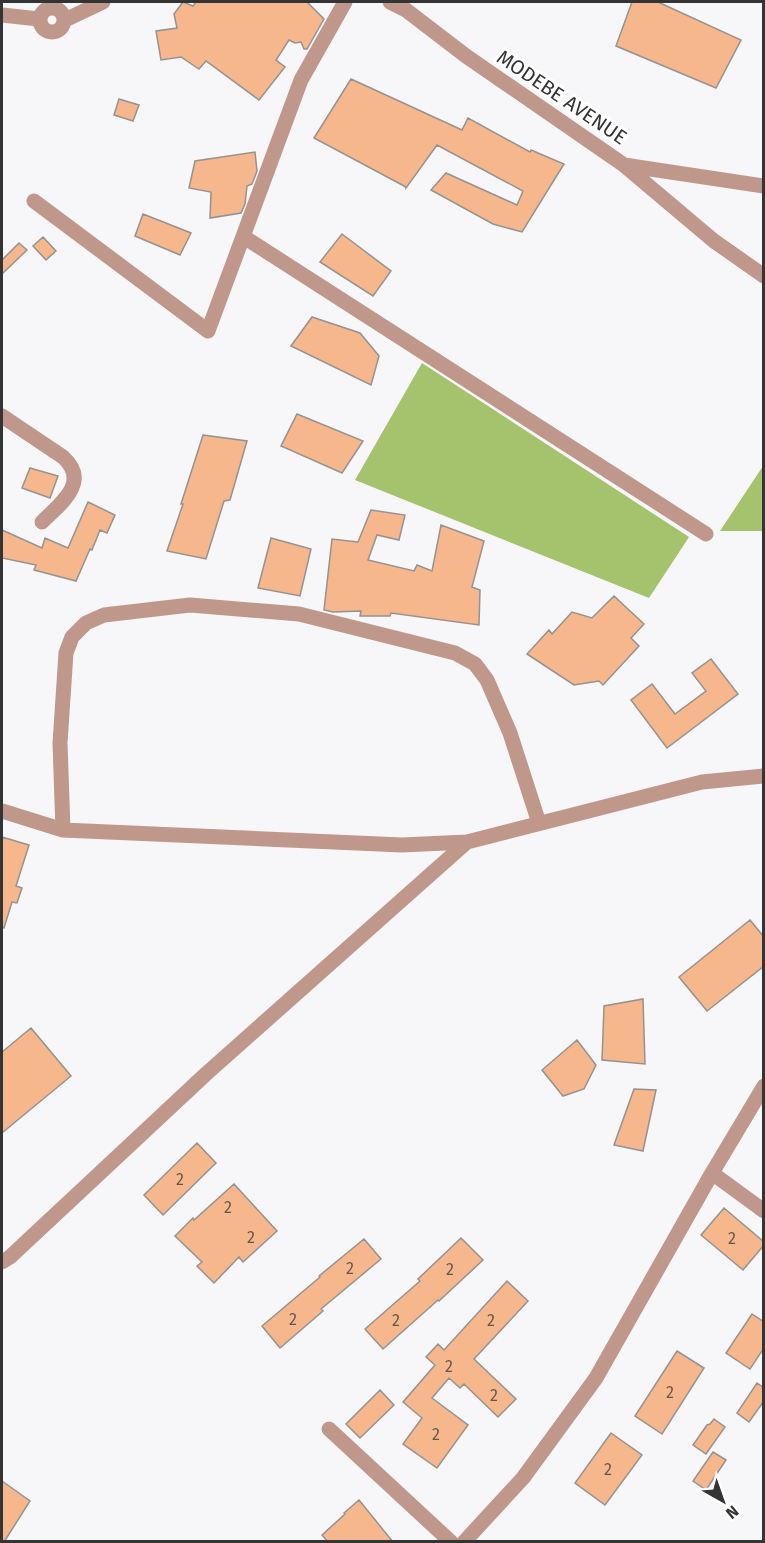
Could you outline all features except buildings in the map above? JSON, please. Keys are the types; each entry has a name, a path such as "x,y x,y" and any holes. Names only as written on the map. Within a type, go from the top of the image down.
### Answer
{"street":[{"path":"65,20 103,2"},
{"path":"34,201 208,331 302,80 345,2"},
{"name":"MODEBE AVENUE","path":"390,2 407,6 465,56 624,165 764,186"},
{"path":"61,4 60,10 65,20 60,30 49,32 44,30 39,20 44,10 61,4"},
{"path":"2,15 39,20"},
{"path":"624,165 714,241 764,276"},
{"path":"244,237 706,534"},
{"path":"2,416 63,457 74,470 74,480 66,499 42,522"},
{"path":"63,830 60,743 66,653 72,637 86,623 104,615 190,605 299,614 455,653 475,664 487,680 510,733 539,823"},
{"path":"2,811 63,830 402,844 467,842 702,782 764,776"},
{"path":"2,1262 216,1066 467,842"},
{"path":"464,1542 523,1478 596,1378 764,1086"},
{"path":"712,1173 764,1211"},
{"path":"330,1429 451,1542"}],"green space":[{"path":"422,363 689,537 649,598 355,480"},
{"path":"763,466 763,531 720,531"}]}
